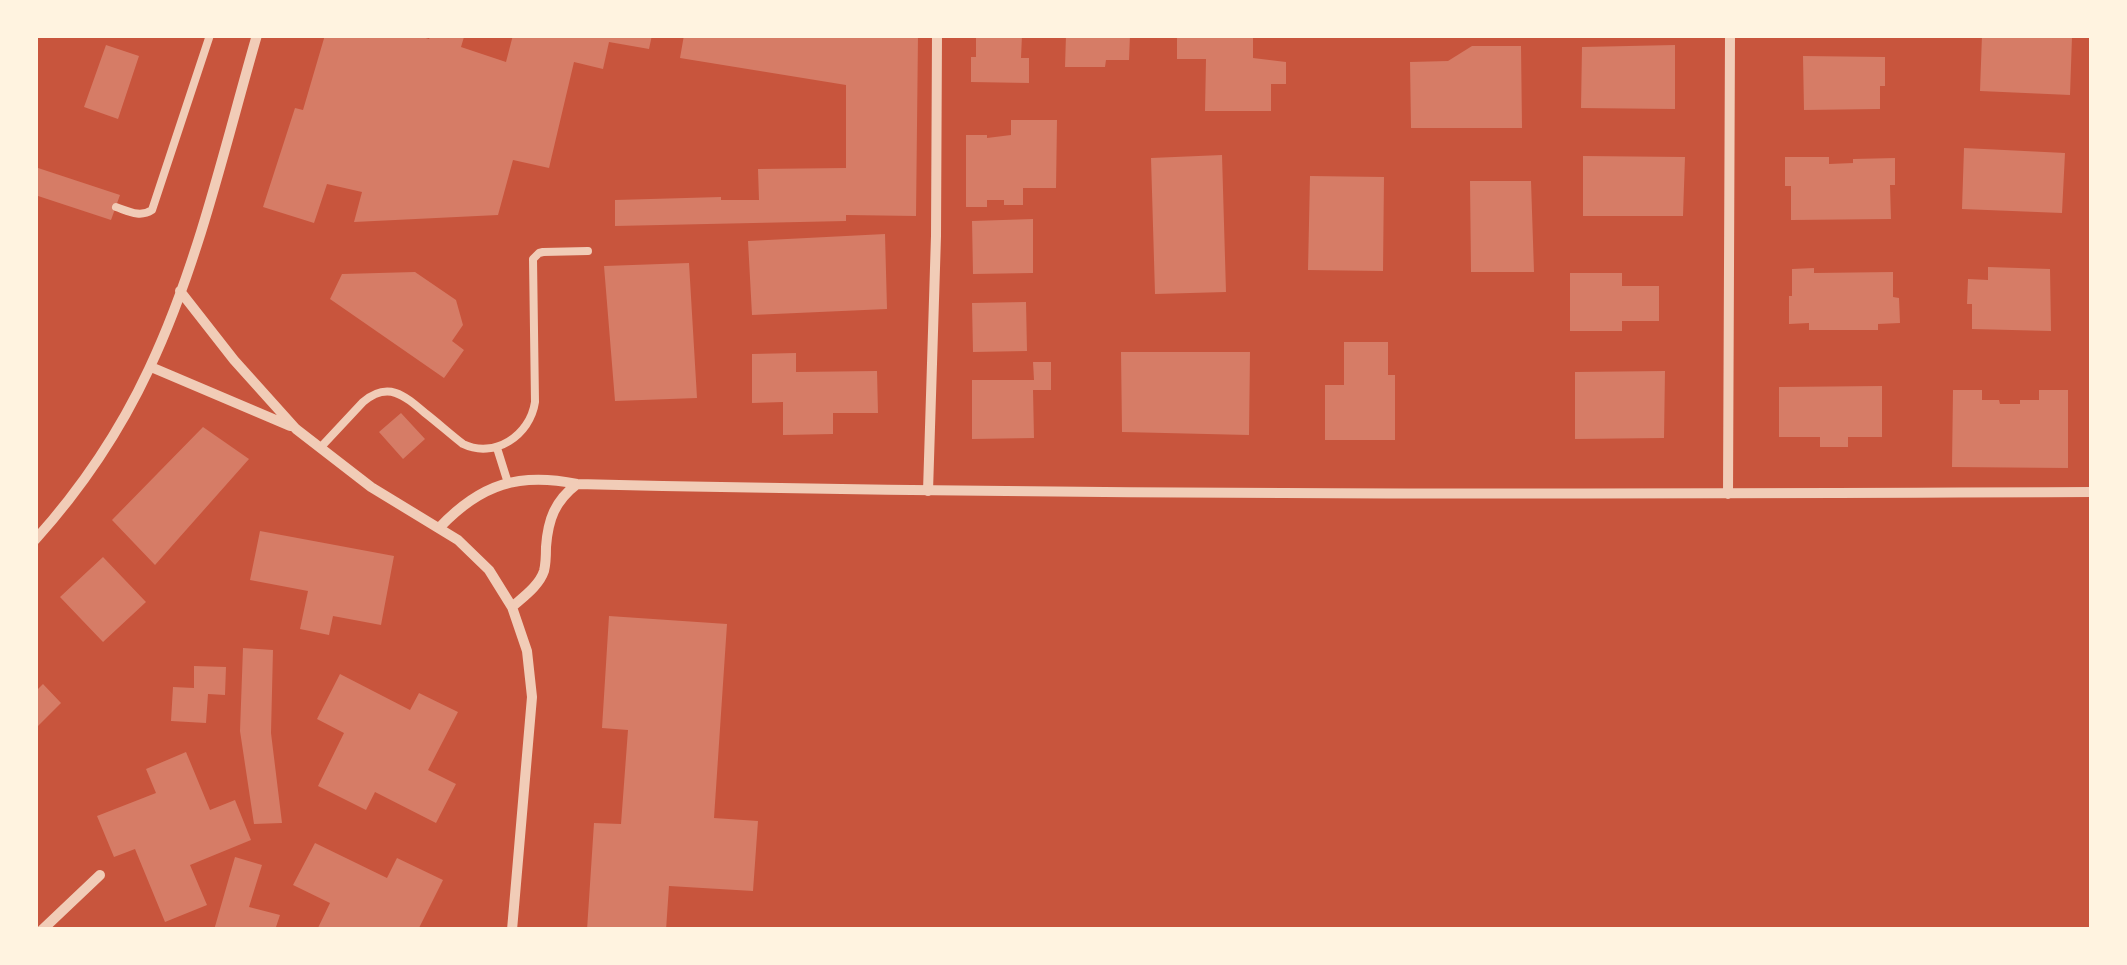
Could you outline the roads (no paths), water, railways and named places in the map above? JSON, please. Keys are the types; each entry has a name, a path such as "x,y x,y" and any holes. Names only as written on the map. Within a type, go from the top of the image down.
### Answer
{"street":[{"path":"35,540 107,446 150,367 195,248 257,35"},
{"path":"928,491 937,35"},
{"path":"1728,494 1730,35"},
{"path":"180,291 234,360 296,429 393,502 458,540 489,570 512,607 527,651 532,697 512,930"},
{"path":"150,367 296,429"},
{"path":"440,527 471,500 508,483 549,478 577,484 928,491 2092,492"},
{"path":"512,607 544,572 553,511 577,484"},
{"path":"42,930 100,875"}],"lane":[{"path":"116,207 136,214 147,213 154,204 210,35"},
{"path":"320,448 362,402 387,391 404,396 474,449 497,448 523,430 534,412 533,258 539,252 588,250"},
{"path":"497,448 508,483"}]}
